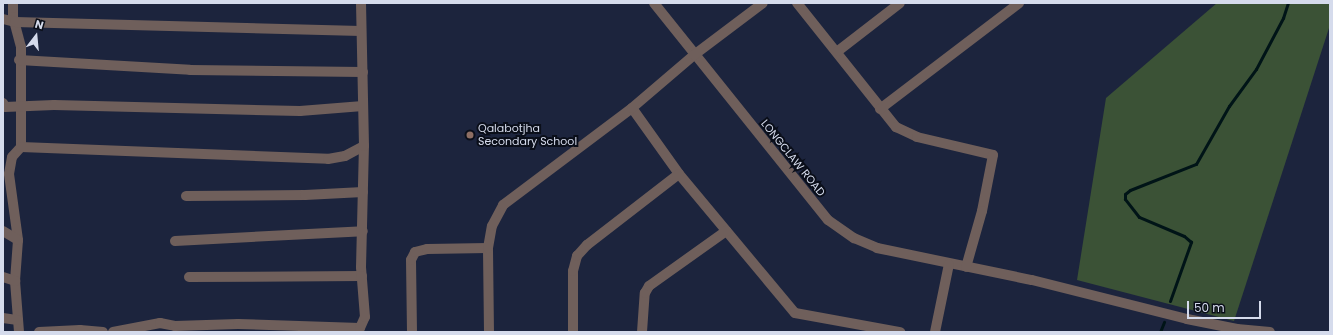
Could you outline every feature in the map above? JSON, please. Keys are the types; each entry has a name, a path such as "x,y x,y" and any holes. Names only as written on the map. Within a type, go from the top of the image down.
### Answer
{"street":[{"path":"14,3 15,22 20,36 19,60 21,147 12,157 6,169 18,240 15,281 19,332"},
{"path":"113,332 160,323 181,329 360,328 365,317 362,276 364,106 361,3"},
{"name":"LONGCLAW ROAD","path":"654,3 694,55 828,220 854,238 877,248 1125,302 1187,319 1237,329 1270,332"},
{"path":"489,332 488,248 492,226 503,205 632,108 694,55 763,3"},
{"path":"798,3 838,51 880,109 905,133 993,156 982,211 957,265 935,332"},
{"path":"838,51 900,3"},
{"path":"880,109 1019,3"},
{"path":"3,19 15,22 361,31"},
{"path":"19,60 61,60 183,69 363,72"},
{"path":"3,103 6,107 21,105 300,111 364,106"},
{"path":"632,108 679,174 795,313 900,332"},
{"path":"21,147 328,159 345,156 364,146"},
{"path":"573,332 573,271 577,256 587,245 679,174"},
{"path":"186,196 305,195 363,192"},
{"path":"642,332 644,297 649,286 726,230"},
{"path":"3,231 18,240"},
{"path":"175,241 363,231"},
{"path":"412,332 411,260 415,252 424,249 488,248"},
{"path":"189,277 362,276"},
{"path":"3,277 15,281"},
{"path":"3,318 18,320"},
{"path":"39,332 103,332"}],"green space":[{"path":"1217,3 1330,3 1330,25 1234,321 1077,280 1106,98"}],"waterway":[{"path":"1170,301 1191,242 1184,236 1139,217 1125,199 1125,194 1130,190 1196,164 1229,106 1256,69 1283,18 1288,3"},
{"path":"1160,332 1164,322"}],"place":[{"name":"Qalabotjha Secondary School","path":"470,135"}]}
